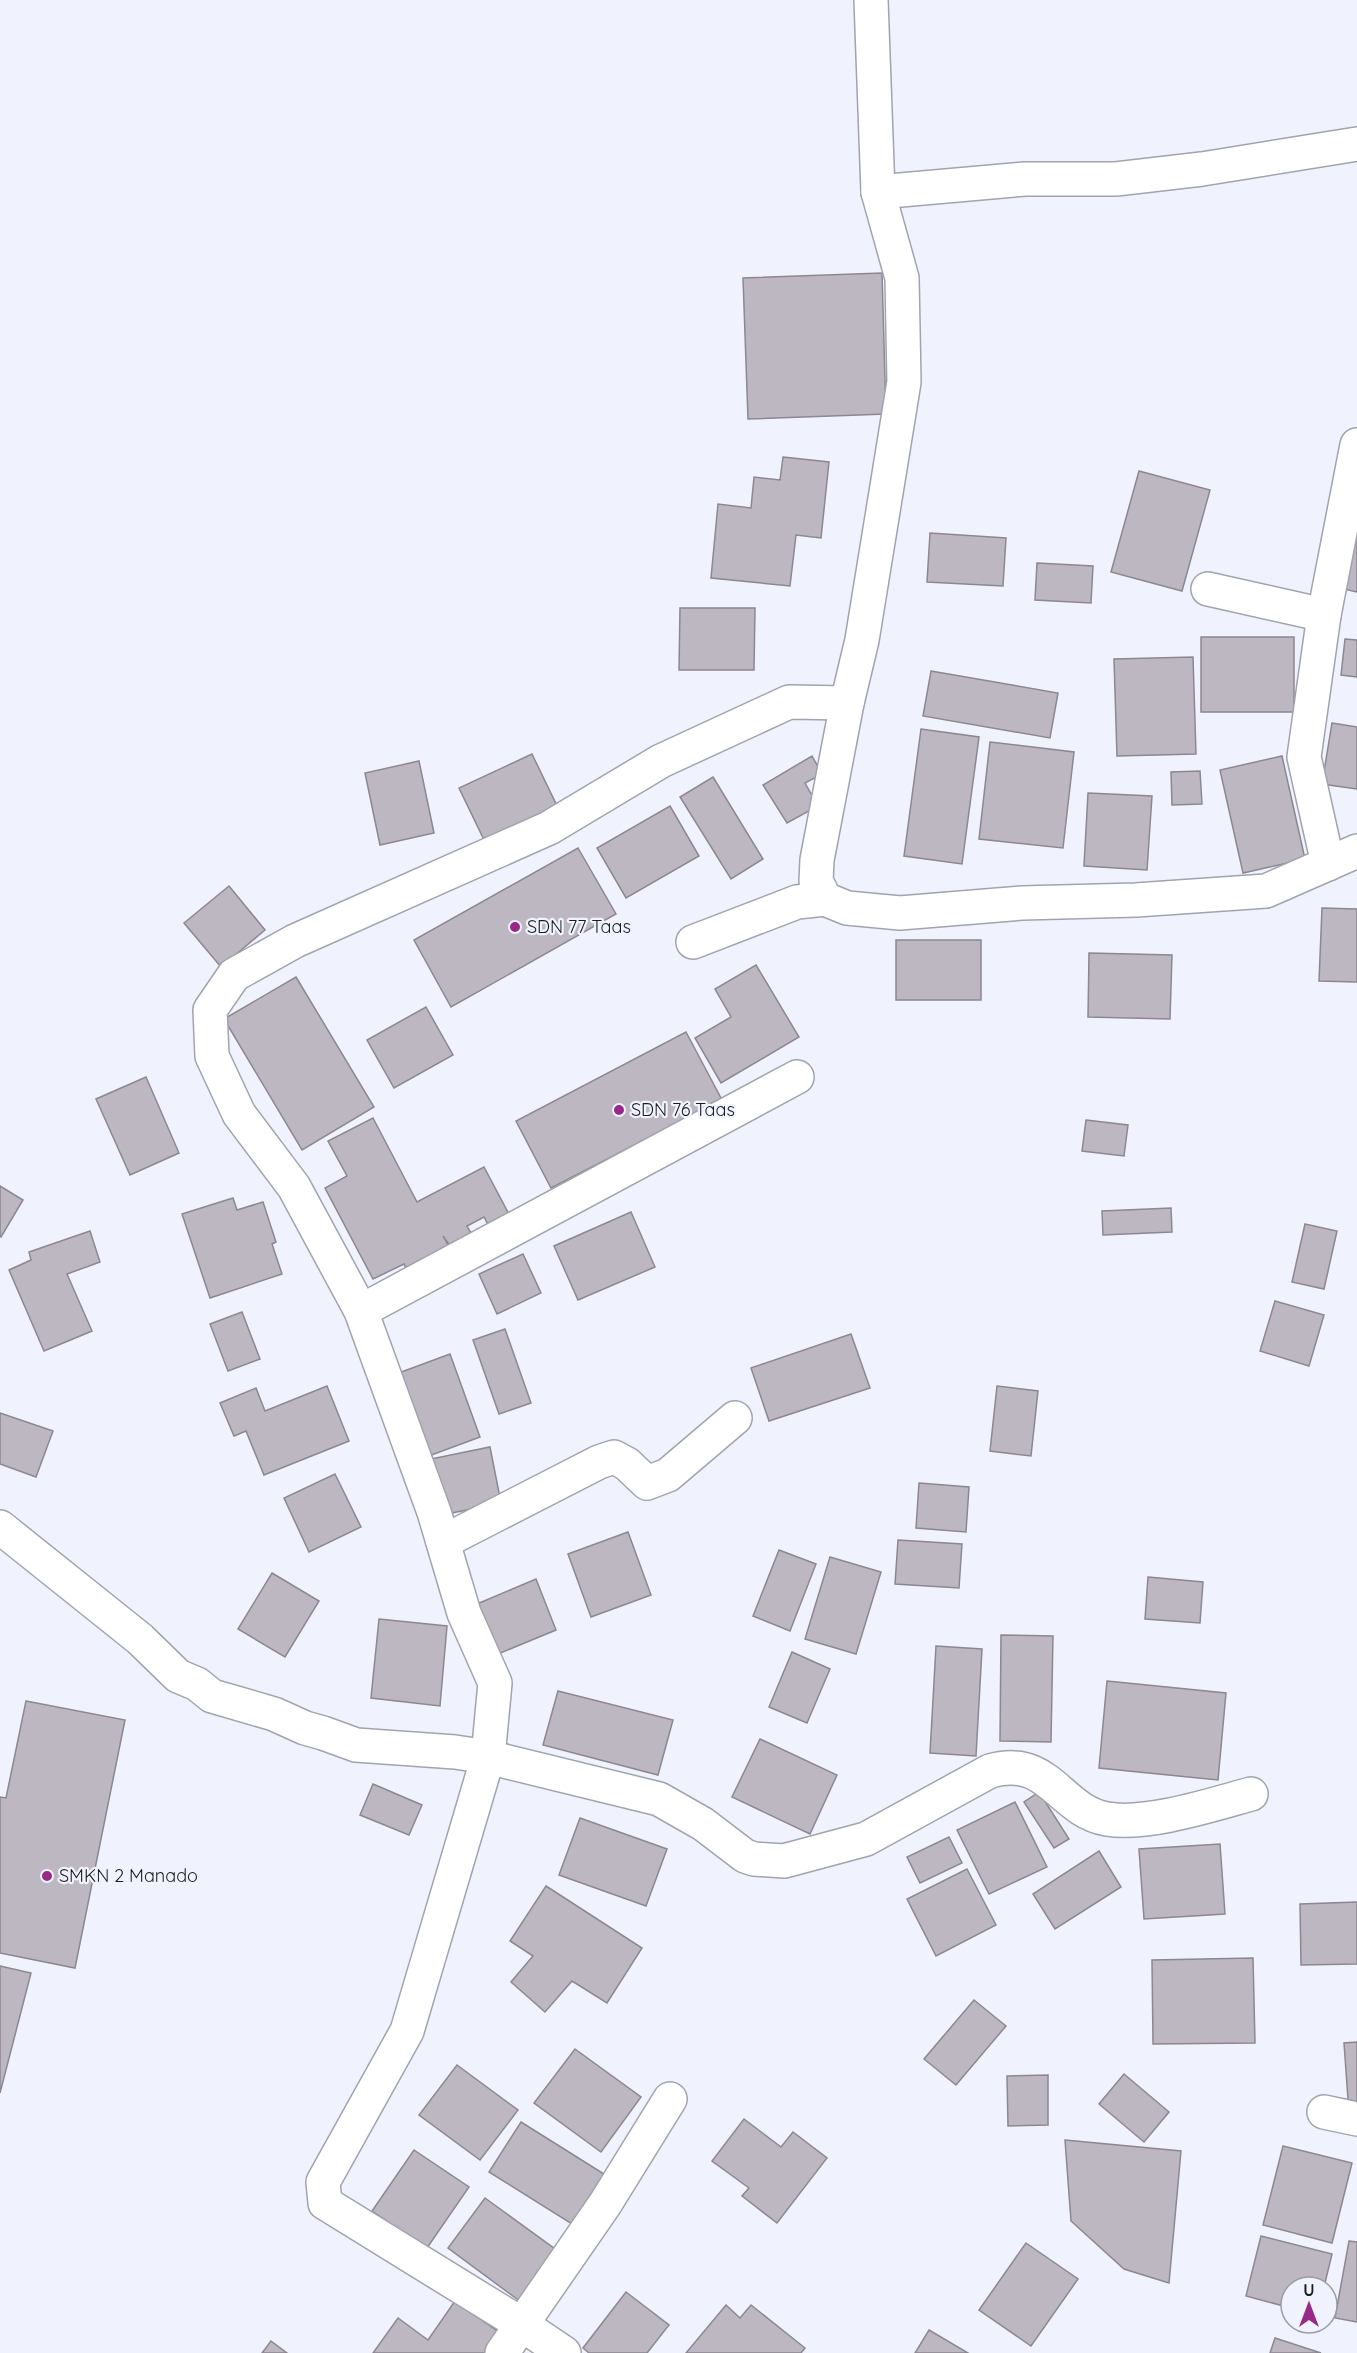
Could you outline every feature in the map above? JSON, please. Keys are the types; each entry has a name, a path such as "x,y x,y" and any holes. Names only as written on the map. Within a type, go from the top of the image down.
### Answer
{"street":[{"path":"825,899 816,881 817,860 832,792 847,703 862,640 904,382 902,278 878,192 871,0"},
{"path":"878,192 1025,179 1116,179 1203,169 1357,144"},
{"path":"1328,864 1304,757 1324,615 1357,445"},
{"path":"1208,589 1324,615"},
{"path":"564,2353 326,2203 323,2182 407,2031 488,1757 495,1683 464,1613 443,1542 361,1311 294,1187 239,1114 212,1056 210,1010 234,975 295,941 549,828 661,761 789,702 847,703"},
{"path":"693,942 797,902 825,899 847,908 900,913 1022,903 1136,900 1266,891 1357,851"},
{"path":"361,1311 797,1077"},
{"path":"443,1542 599,1462 614,1457 627,1464 647,1483 668,1475 735,1418"},
{"path":"0,1527 140,1639 178,1676 197,1684 212,1696 274,1714 305,1728 356,1745 454,1752 488,1757 659,1799 703,1824 745,1856 769,1861 784,1861 866,1839 990,1771 1015,1766 1034,1771 1086,1810 1104,1819 1137,1821 1196,1809 1251,1794"},
{"path":"502,2353 605,2204 670,2099"},
{"path":"1324,2112 1357,2119"}],"building":[{"path":"882,273 886,414 748,419 743,278"},
{"path":"783,457 829,462 821,538 796,535 790,586 711,578 718,504 751,508 754,477 780,480"},
{"path":"1139,471 1210,490 1182,591 1111,572"},
{"path":"1357,471 1357,592 1330,586"},
{"path":"930,533 1006,538 1003,586 927,582"},
{"path":"1037,563 1093,566 1091,603 1035,600"},
{"path":"680,608 755,608 754,670 679,670"},
{"path":"1201,637 1294,637 1294,712 1201,712"},
{"path":"1345,639 1357,640 1357,677 1341,675"},
{"path":"1193,657 1196,754 1117,756 1114,659"},
{"path":"931,671 1058,693 1050,738 923,716"},
{"path":"1332,723 1357,727 1357,789 1322,784"},
{"path":"921,729 979,737 962,864 904,856"},
{"path":"990,742 1074,752 1063,848 979,839"},
{"path":"532,754 559,810 486,844 459,788"},
{"path":"812,756 822,774 805,783 818,806 787,823 763,785"},
{"path":"1282,756 1305,859 1243,873 1220,770"},
{"path":"419,761 434,833 380,845 365,773"},
{"path":"1200,771 1202,804 1172,805 1171,772"},
{"path":"713,777 763,859 731,879 680,797"},
{"path":"1088,793 1152,796 1147,870 1084,866"},
{"path":"670,806 699,856 626,898 597,848"},
{"name":"SDN 77 Taas","path":"578,848 616,914 451,1007 414,940"},
{"path":"229,886 265,930 221,967 184,923"},
{"path":"1322,908 1357,909 1357,982 1319,981"},
{"path":"896,940 981,940 981,1000 896,1000"},
{"path":"1089,953 1172,955 1170,1019 1088,1017"},
{"path":"756,965 799,1037 721,1083 695,1038 731,1017 715,989"},
{"path":"296,977 374,1107 302,1150 224,1019"},
{"path":"426,1007 453,1055 394,1088 367,1040"},
{"name":"SDN 76 Taas","path":"686,1032 722,1100 551,1188 516,1121"},
{"path":"146,1077 179,1153 130,1175 96,1099"},
{"path":"373,1118 417,1202 484,1167 512,1220 491,1230 484,1217 467,1226 475,1240 453,1250 443,1236 453,1254 410,1277 404,1264 373,1279 325,1188 347,1176 328,1141"},
{"path":"1086,1120 1128,1125 1124,1156 1082,1151"},
{"path":"0,1186 23,1200 1,1237 0,1236"},
{"path":"233,1198 237,1210 263,1202 276,1242 272,1244 282,1274 210,1298 182,1214"},
{"path":"1171,1208 1172,1232 1103,1235 1102,1211"},
{"path":"631,1212 655,1267 578,1300 554,1246"},
{"path":"1305,1224 1337,1231 1324,1289 1292,1282"},
{"path":"90,1231 100,1262 67,1274 92,1331 44,1351 9,1270 31,1260 29,1252"},
{"path":"523,1254 541,1293 497,1314 479,1274"},
{"path":"1275,1301 1324,1315 1309,1366 1260,1351"},
{"path":"242,1312 260,1359 228,1371 210,1324"},
{"path":"505,1329 531,1403 499,1414 473,1340"},
{"path":"851,1334 870,1388 769,1421 751,1368"},
{"path":"450,1354 480,1437 426,1457 396,1374"},
{"path":"327,1386 349,1441 264,1475 246,1431 234,1436 220,1403 256,1388 265,1411"},
{"path":"997,1386 1038,1391 1031,1456 990,1451"},
{"path":"0,1413 53,1431 36,1477 0,1464"},
{"path":"490,1447 501,1503 437,1516 426,1460"},
{"path":"335,1474 361,1527 309,1552 284,1498"},
{"path":"919,1483 969,1487 966,1532 916,1528"},
{"path":"628,1532 651,1595 591,1617 568,1554"},
{"path":"898,1540 962,1544 959,1588 895,1584"},
{"path":"779,1550 816,1564 790,1631 753,1616"},
{"path":"830,1557 881,1572 856,1654 805,1639"},
{"path":"272,1573 319,1601 285,1657 238,1629"},
{"path":"1148,1577 1203,1582 1200,1623 1145,1619"},
{"path":"536,1579 556,1630 498,1654 477,1604"},
{"path":"379,1619 447,1626 440,1706 371,1698"},
{"path":"1001,1635 1053,1636 1051,1742 1000,1741"},
{"path":"936,1646 982,1649 976,1756 930,1753"},
{"path":"792,1652 830,1669 807,1723 769,1707"},
{"path":"1107,1681 1226,1693 1218,1780 1099,1768"},
{"path":"558,1691 673,1720 658,1775 543,1745"},
{"name":"SMKN 2 Manado","path":"26,1701 125,1720 75,1968 0,1953 0,1797 6,1798"},
{"path":"760,1739 837,1775 810,1834 732,1797"},
{"path":"373,1784 422,1805 409,1835 360,1815"},
{"path":"1039,1792 1069,1839 1054,1848 1024,1802"},
{"path":"1015,1802 1047,1867 989,1894 957,1830"},
{"path":"580,1818 667,1849 646,1906 559,1875"},
{"path":"949,1837 962,1863 920,1883 907,1857"},
{"path":"1220,1844 1225,1914 1144,1919 1139,1849"},
{"path":"1099,1851 1121,1887 1055,1929 1033,1894"},
{"path":"967,1869 996,1925 936,1956 907,1899"},
{"path":"546,1886 642,1948 607,2003 572,1981 545,2012 511,1982 533,1956 510,1941"},
{"path":"1357,1902 1357,1964 1301,1965 1300,1904"},
{"path":"1253,1958 1255,2043 1153,2044 1152,1960"},
{"path":"0,1966 31,1973 0,2093"},
{"path":"974,2000 1006,2026 956,2085 924,2059"},
{"path":"1357,2042 1357,2113 1349,2113 1344,2043"},
{"path":"575,2049 641,2097 601,2152 534,2103"},
{"path":"457,2065 518,2110 480,2160 419,2115"},
{"path":"1124,2074 1169,2112 1144,2142 1099,2104"},
{"path":"1048,2075 1048,2125 1008,2126 1007,2076"},
{"path":"744,2119 781,2147 793,2132 827,2158 777,2223 742,2196 749,2188 712,2161"},
{"path":"521,2122 604,2174 572,2224 489,2172"},
{"path":"1065,2140 1181,2151 1169,2283 1124,2269 1071,2221"},
{"path":"1283,2146 1352,2163 1332,2243 1263,2225"},
{"path":"414,2150 469,2187 427,2248 372,2211"},
{"path":"485,2198 562,2254 525,2305 448,2248"},
{"path":"1261,2236 1332,2254 1327,2275 1279,2275 1279,2305 1246,2296"},
{"path":"1349,2241 1357,2242 1357,2322 1339,2319 1339,2296"},
{"path":"1026,2243 1078,2279 1031,2346 979,2310"},
{"path":"626,2292 669,2325 647,2353 589,2353 583,2348"},
{"path":"455,2301 500,2333 486,2353 373,2353 398,2318 428,2340"},
{"path":"726,2305 740,2318 751,2305 805,2348 801,2353 686,2353"},
{"path":"929,2330 968,2353 915,2353"},
{"path":"1275,2338 1321,2353 1270,2353"},
{"path":"271,2341 287,2353 262,2353"}],"place":[{"name":"SDN 77 Taas","path":"515,927"},
{"name":"SDN 76 Taas","path":"619,1110"},
{"name":"SMKN 2 Manado","path":"47,1876"}]}
